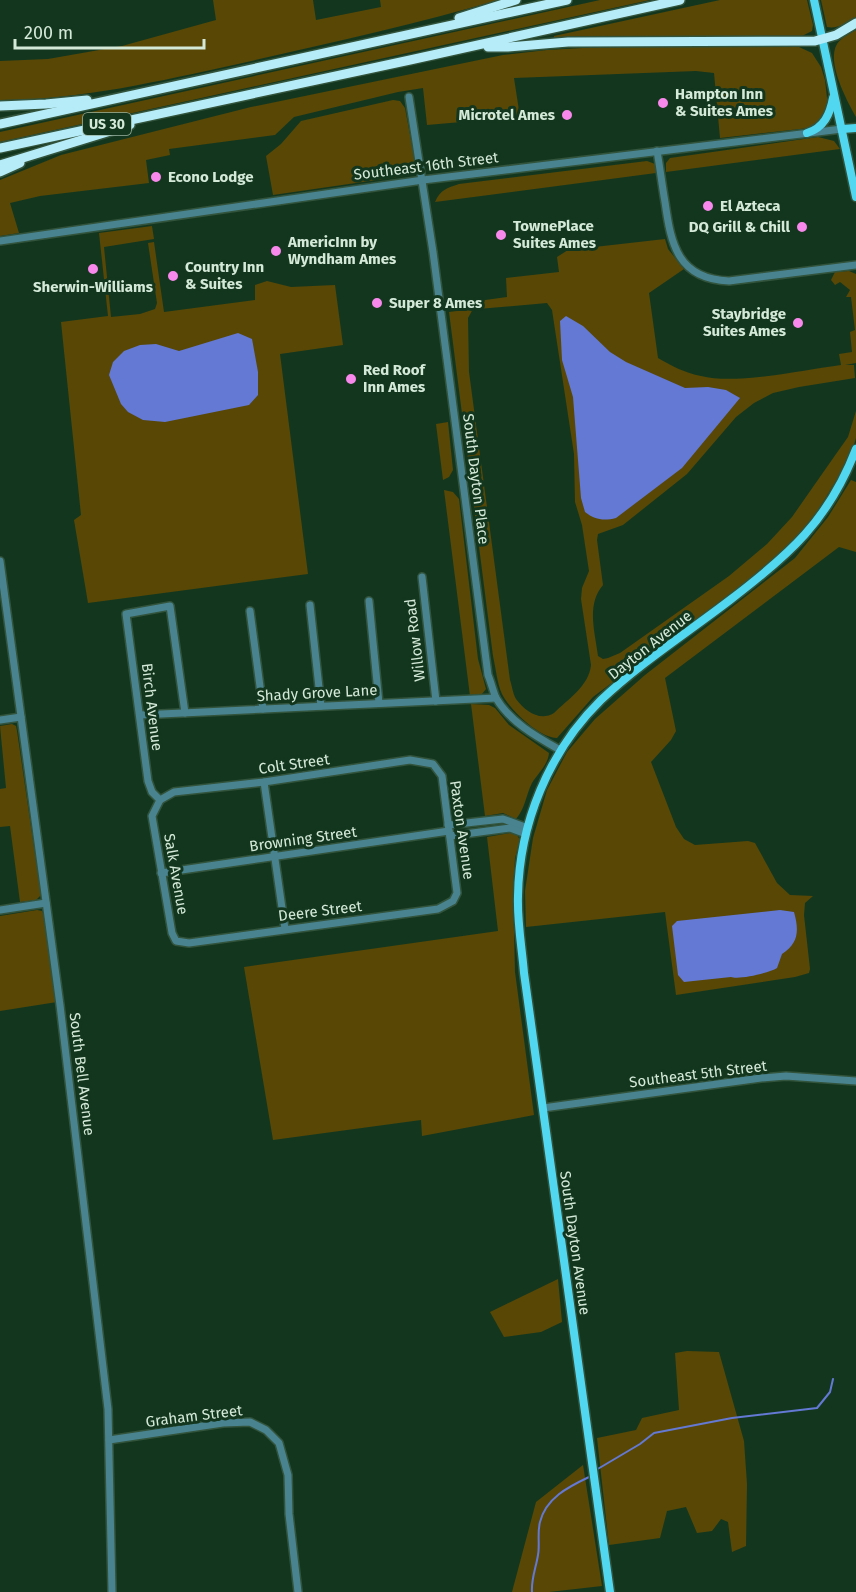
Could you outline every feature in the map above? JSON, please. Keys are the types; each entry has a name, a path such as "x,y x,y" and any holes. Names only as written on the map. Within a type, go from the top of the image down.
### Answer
{"highway":[{"path":"382,40 516,0"},
{"path":"0,106 84,100 210,78 567,0"},
{"path":"0,165 76,140 214,102 681,0"},
{"path":"474,46 508,47 568,42 814,41 856,23"},
{"name":"US 30","path":"0,124 210,78"},
{"name":"US 30","path":"0,148 214,102"},
{"path":"0,172 76,140"}],"main road":[{"path":"814,0 856,198"},
{"path":"807,133 819,128 826,120 831,108 833,85"},
{"name":"Southeast 16th Street","path":"842,129 856,128"},
{"name":"Dayton Avenue","path":"518,896 527,831 538,797 560,750 574,730 601,700 630,675 765,574 789,552 813,527 829,505 848,470 856,449"},
{"name":"South Dayton Avenue","path":"518,896 524,973 610,1592"}],"street":[{"path":"409,97 423,180"},
{"name":"Southeast 16th Street","path":"0,241 423,180 842,129"},
{"path":"657,151 668,227 676,254 682,262 698,274 716,281 729,281 856,265"},
{"name":"South Dayton Place","path":"423,180 488,675 496,698 508,714 527,730 560,750"},
{"name":"South Bell Avenue","path":"0,561 46,903 108,1409 112,1592"},
{"name":"Willow Road","path":"422,577 436,701"},
{"path":"369,601 379,703"},
{"path":"310,605 321,706"},
{"name":"Birch Avenue","path":"160,800 152,792 148,781 126,614 170,606 185,712"},
{"path":"250,611 263,709"},
{"name":"Shady Grove Lane","path":"140,715 496,698"},
{"path":"0,720 21,717"},
{"name":"Colt Street","path":"160,800 174,792 264,782 410,760 433,764"},
{"name":"Paxton Avenue","path":"433,764 442,776 457,893 453,901"},
{"path":"264,782 285,929"},
{"name":"Salk Avenue","path":"160,800 152,816 172,933 176,941 189,943"},
{"name":"Browning Street","path":"161,873 449,831 510,828 527,831"},
{"name":"Deere Street","path":"189,943 438,909 453,901"},
{"path":"0,910 46,903"},
{"name":"Southeast 5th Street","path":"543,1108 761,1078 856,1081"},
{"name":"Graham Street","path":"109,1440 223,1423 250,1422 266,1430 279,1443 288,1475 289,1514 298,1592"}],"shaded area":[{"path":"213,0 313,0 316,20 381,7 380,0 499,0 369,34 149,83 60,97 0,100 0,61 48,59 122,46 216,20"},
{"path":"600,0 650,0 0,142 0,132"},
{"path":"720,0 807,0 813,25 812,31 794,37 587,36 554,38 554,36"},
{"path":"821,0 856,0 856,18 845,24 827,27"},
{"path":"856,30 856,117 839,81 834,52 837,44 843,38"},
{"path":"600,47 799,47 812,53 821,67 828,107 820,125 720,138 714,73 696,71 514,78 520,117 427,125 423,88 294,117 275,135 169,149 170,155 146,160 149,183 40,196 10,203 19,233 0,236 0,180 61,155 251,107 503,55"},
{"path":"393,100 400,101 405,108 416,167 411,175 273,195 266,156 281,144 301,121"},
{"path":"818,137 834,141 840,149 666,172 666,163 670,158"},
{"path":"647,161 655,164 656,173 435,202 444,190 459,184"},
{"path":"152,226 154,239 104,247 111,317 140,314 155,309 157,303 148,243 154,242 164,312 255,300 255,285 267,281 291,287 335,285 343,345 280,354 308,574 88,603 74,520 81,515 61,322 108,316 99,233"},
{"path":"665,239 668,249 684,269 649,293 658,358 690,373 732,379 841,365 839,354 852,352 850,332 855,330 851,297 846,297 850,290 840,282 835,285 831,280 835,272 849,271 856,274 856,363 845,365 854,365 855,378 773,393 754,403 736,417 687,474 623,525 598,534 603,585 595,601 593,619 598,656 603,659 620,653 729,576 767,544 792,517 848,437 856,411 856,438 839,476 808,526 784,551 593,697 557,738 550,737 518,715 502,694 498,681 449,312 473,309 468,318 469,372 510,680 515,697 524,708 538,716 549,715 582,686 591,665 581,599 582,588 589,571 582,525 575,502 574,454 552,310 547,303 478,309 478,301 507,297 506,278 559,272 557,257 568,250"},
{"path":"448,422 453,470 449,477 443,480 436,424"},
{"path":"851,480 856,482 856,552 839,547 665,678 676,731 651,762 676,827 684,839 695,845 748,841 755,843 777,883 790,895 813,896 805,903 804,915 809,973 676,995 665,912 526,927 525,891 533,838 547,790 567,752 595,719 645,675 795,558 828,517"},
{"path":"444,490 453,492 459,499 478,659 486,689 482,694 470,696"},
{"path":"471,704 489,705 495,708 509,725 549,753 516,819 503,813 485,816"},
{"path":"12,724 16,726 17,731 41,895 36,900 20,902 10,826 0,827 0,789 6,788 0,726"},
{"path":"510,833 517,835 520,840 515,858 513,891 515,972 534,1115 422,1136 421,1120 273,1140 244,967 498,931 487,837"},
{"path":"42,911 44,915 57,1002 0,1011 0,916"},
{"path":"558,1279 562,1322 541,1332 504,1337 490,1312"},
{"path":"719,1352 744,1441 747,1484 746,1546 732,1552 728,1522 721,1519 712,1531 697,1533 686,1507 667,1511 660,1538 609,1545 597,1438 636,1430 642,1418 679,1410 675,1353"},
{"path":"583,1465 602,1586 549,1592 512,1592 536,1502"}],"water":[{"path":"566,316 583,326 610,352 626,362 685,388 708,387 726,390 740,398 682,468 616,518 592,517 585,512 581,498 573,397 562,360 560,321"},
{"path":"238,333 252,339 258,372 258,395 249,405 165,422 143,420 128,412 121,404 109,375 113,362 124,351 140,345 156,344 179,351"},
{"path":"780,910 794,912 797,930 795,941 782,954 777,968 747,977 684,982 678,975 672,926 677,921"}],"waterway":[{"path":"596,1470 654,1433 732,1418 817,1408 830,1392 833,1379"},
{"path":"532,1592 539,1551 539,1526 543,1514 547,1506 559,1494 589,1477"}],"place":[{"name":"Hampton Inn & Suites Ames","path":"663,103"},
{"name":"Microtel Ames","path":"567,115"},
{"name":"Econo Lodge","path":"156,177"},
{"name":"El Azteca","path":"708,206"},
{"name":"DQ Grill & Chill","path":"802,227"},
{"name":"TownePlace Suites Ames","path":"501,235"},
{"name":"AmericInn by Wyndham Ames","path":"276,251"},
{"name":"Sherwin-Williams","path":"93,269"},
{"name":"Country Inn & Suites","path":"173,276"},
{"name":"Super 8 Ames","path":"377,303"},
{"name":"Staybridge Suites Ames","path":"798,323"},
{"name":"Red Roof Inn Ames","path":"351,379"}]}
